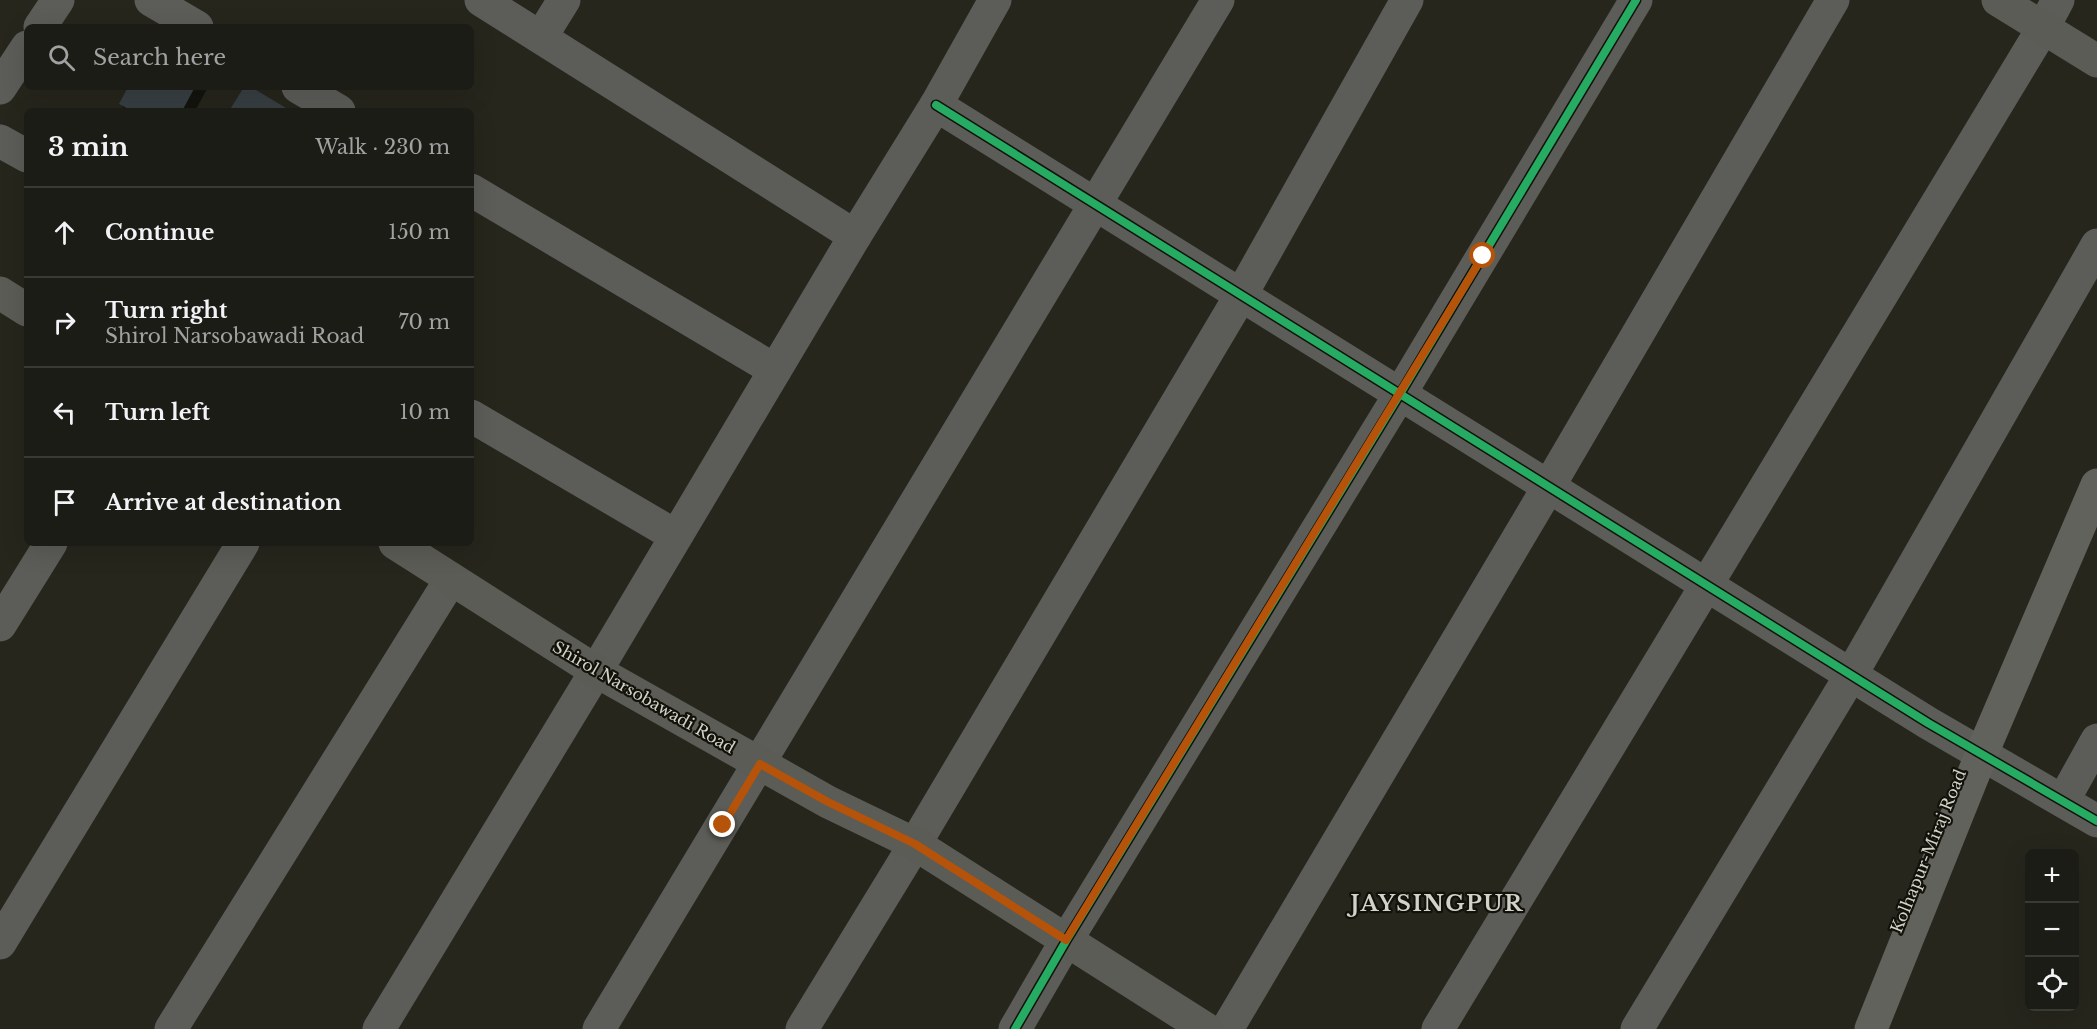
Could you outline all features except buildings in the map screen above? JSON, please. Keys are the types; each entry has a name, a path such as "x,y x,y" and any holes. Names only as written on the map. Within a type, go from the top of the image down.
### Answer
{"highway":[{"name":"Kolhapur-Miraj Road","path":"1871,1029 1982,753 2097,485"}],"main road":[{"path":"1998,0 2050,14 2097,61"},
{"name":"Shirol Narsobawadi Road","path":"399,546 596,671 828,802 915,844 1206,1029"}],"street":[{"path":"42,24 58,0"},
{"path":"152,0 192,24"},
{"path":"481,0 855,236"},
{"path":"541,38 564,0"},
{"path":"379,1029 936,105 995,0"},
{"path":"599,1029 1218,0"},
{"path":"802,1029 915,844 1242,295 1407,0"},
{"path":"1014,1029 1066,940 1401,394 1636,0"},
{"path":"1227,1029 1549,486 1833,0"},
{"path":"1437,1029 2050,14"},
{"path":"0,88 24,52"},
{"path":"303,90 334,108"},
{"path":"936,105 1851,675 2097,821"},
{"path":"0,141 24,154"},
{"path":"474,192 775,370"},
{"path":"1637,1029 1851,675 2097,245"},
{"path":"474,418 676,536"},
{"path":"0,626 49,546"},
{"path":"0,943 241,546"},
{"path":"171,1029 451,579"},
{"path":"2063,801 2097,740"}],"cycle path":[{"path":"1015,1029 1066,941 1400,394 1636,0"},
{"path":"936,105 1928,723 2097,821"}],"district":[{"name":"JAYSINGPUR","path":"1437,903"}],"route":[{"path":"723,825 760,764 828,802 915,844 1066,940 1401,394 1483,256"}]}
